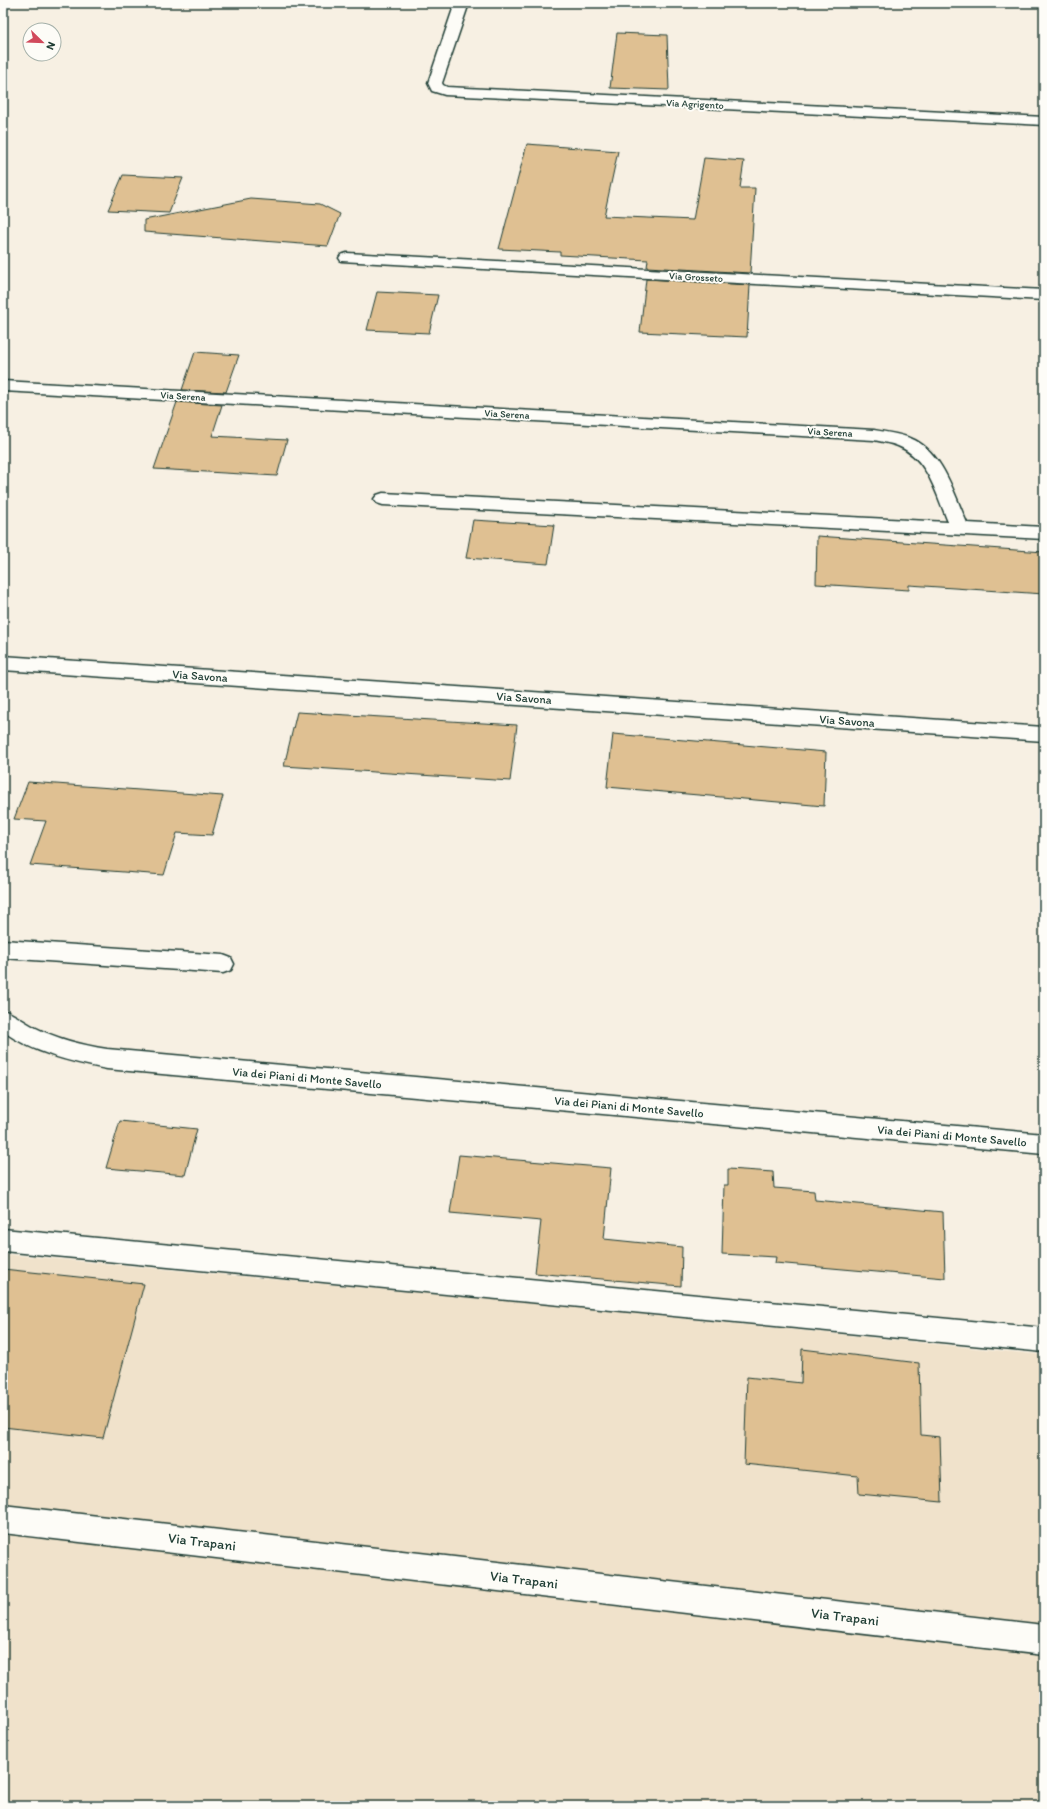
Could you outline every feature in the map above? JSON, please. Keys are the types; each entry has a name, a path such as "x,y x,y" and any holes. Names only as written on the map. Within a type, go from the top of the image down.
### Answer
{"street":[{"name":"Via Agrigento","path":"462,3 434,83 437,88 445,91 1044,121"},
{"name":"Via Grosseto","path":"347,258 1044,295"},
{"name":"Via Serena","path":"3,386 874,435 904,442 931,463 960,528"},
{"path":"383,499 1044,533"},
{"name":"Via Savona","path":"3,663 1044,734"},
{"path":"3,949 224,964"},
{"name":"Via dei Piani di Monte Savello","path":"3,1019 24,1034 46,1043 92,1057 214,1070 1044,1144"},
{"path":"3,1240 1044,1340"},
{"name":"Via Trapani","path":"3,1519 1044,1640"}],"shaded area":[{"path":"3,1254 557,1306 1044,1355 1044,1806 3,1806"}],"building":[{"path":"617,33 667,35 669,90 610,88"},
{"path":"527,144 618,151 604,216 693,220 704,158 744,161 740,188 755,188 750,273 647,267 648,260 560,255 560,252 499,249"},
{"path":"123,175 183,178 169,213 108,210"},
{"path":"251,199 320,204 340,214 328,246 144,232 144,220"},
{"path":"646,279 750,285 747,337 640,332"},
{"path":"377,292 438,295 429,333 367,330"},
{"path":"195,352 239,355 226,392 182,390"},
{"path":"177,402 222,405 212,436 287,440 277,476 154,469"},
{"path":"473,520 554,525 548,564 466,558"},
{"path":"817,536 1044,552 1044,594 909,585 909,590 816,584"},
{"path":"297,712 517,725 510,781 284,766"},
{"path":"613,734 826,752 824,806 607,787"},
{"path":"28,782 223,796 212,835 177,833 164,875 30,865 46,821 14,819"},
{"path":"120,1121 197,1129 185,1175 106,1168"},
{"path":"459,1155 611,1168 604,1239 682,1247 681,1286 535,1273 541,1221 450,1213"},
{"path":"728,1169 773,1172 774,1188 814,1191 815,1200 943,1212 945,1278 775,1263 776,1257 722,1254 724,1185 728,1185"},
{"path":"3,1269 144,1284 103,1438 3,1427"},
{"path":"802,1349 919,1363 921,1435 940,1437 942,1502 859,1494 858,1476 744,1464 747,1377 801,1383"}]}
